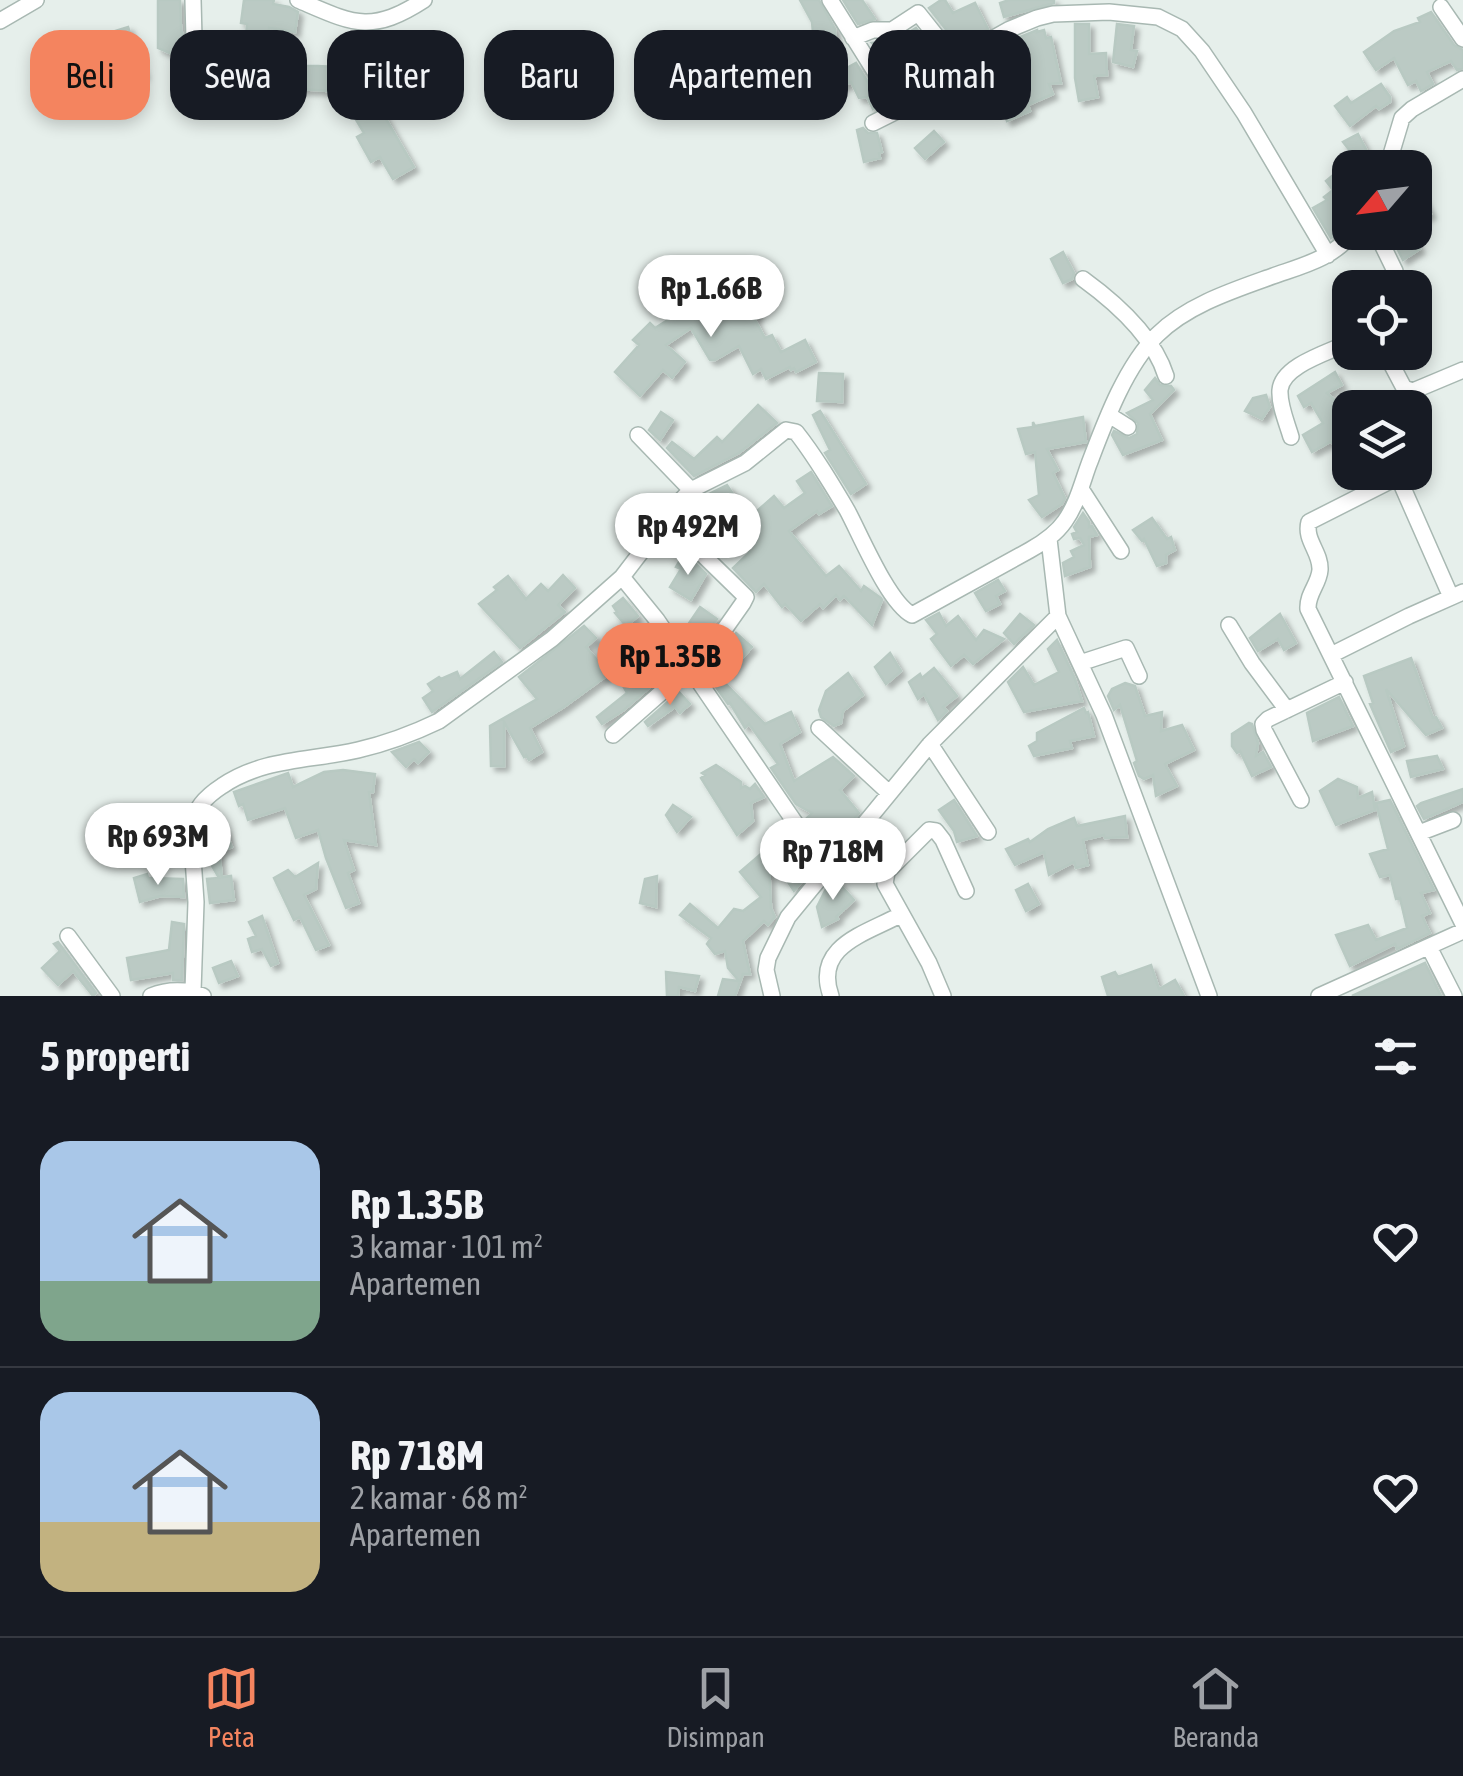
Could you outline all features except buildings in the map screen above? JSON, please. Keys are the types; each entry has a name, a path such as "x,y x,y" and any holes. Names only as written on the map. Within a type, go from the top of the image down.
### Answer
{"street":[{"path":"0,20 36,0"},
{"path":"193,0 194,30"},
{"path":"298,0 354,23 375,23 424,0"},
{"path":"830,0 868,61"},
{"path":"1008,30 1052,14 1108,6 1158,16 1182,29 1244,113 1328,254"},
{"path":"1441,7 1463,39"},
{"path":"892,30 918,13 932,30"},
{"path":"853,38 868,32"},
{"path":"1392,150 1402,118 1463,79"},
{"path":"873,123 879,120"},
{"path":"152,996 164,991 198,994 193,818 199,806 236,777 268,764 358,750 439,721 552,640 622,577 691,490 746,463 786,430 796,432 812,452 892,596 912,615 1049,538 1066,520 1109,415 1134,366 1174,320 1333,250"},
{"path":"1083,279 1103,293 1150,344 1166,376"},
{"path":"1291,437 1280,394 1282,378 1332,351"},
{"path":"1394,370 1404,388 1414,391 1463,370"},
{"path":"1109,415 1128,427"},
{"path":"638,435 691,490"},
{"path":"1081,489 1121,551"},
{"path":"1370,490 1309,522 1307,533 1321,564 1307,600 1308,609 1463,924"},
{"path":"1332,655 1457,594 1405,490"},
{"path":"612,735 691,672 746,597 702,555 656,534"},
{"path":"1049,538 1058,616 1104,714 1209,996"},
{"path":"622,577 657,620 826,868"},
{"path":"772,996 766,970 768,958 788,917 930,744 1058,616"},
{"path":"1230,625 1252,663 1288,710"},
{"path":"1080,663 1126,648 1139,676"},
{"path":"1301,800 1264,724 1345,682"},
{"path":"819,728 888,792"},
{"path":"930,744 988,832"},
{"path":"1419,834 1453,820"},
{"path":"944,996 884,878 929,830 936,831 966,891"},
{"path":"831,996 826,966 835,952 900,915"},
{"path":"1318,996 1463,931"},
{"path":"68,936 112,996"},
{"path":"1429,947 1454,996"},
{"path":"1356,979 1365,996"}]}
